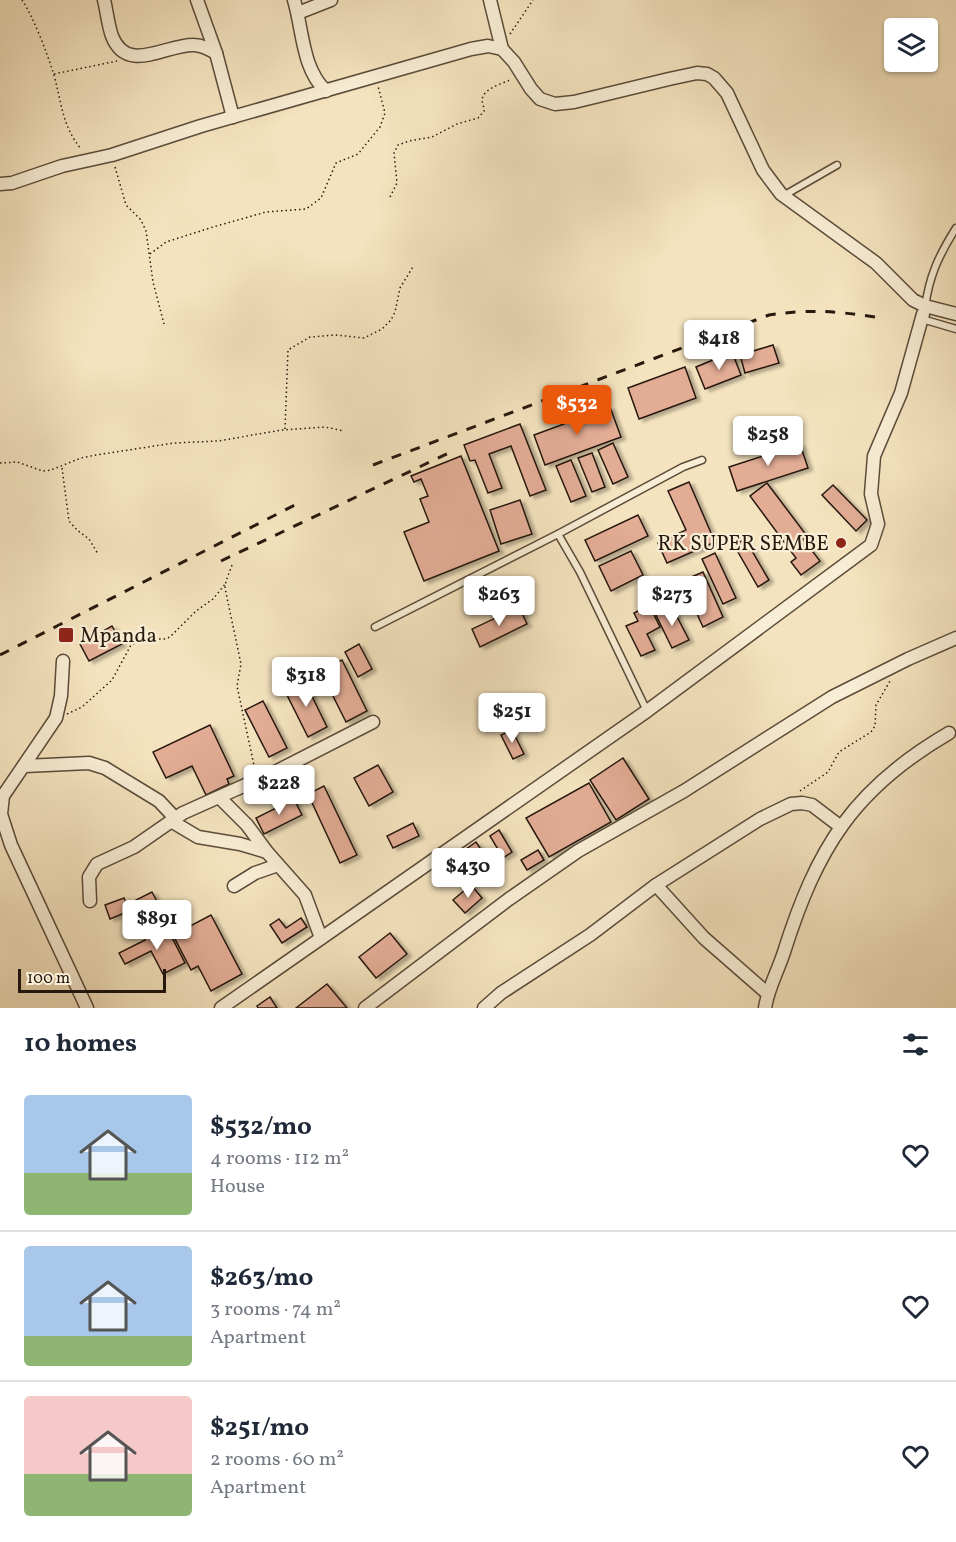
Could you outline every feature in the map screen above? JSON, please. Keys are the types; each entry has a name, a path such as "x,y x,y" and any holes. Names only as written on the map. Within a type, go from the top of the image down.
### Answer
{"street":[{"path":"104,0 115,43 134,57 186,45 205,47 216,53"},
{"path":"197,0 216,53 233,117"},
{"path":"294,0 309,65 326,92"},
{"path":"298,13 331,0"},
{"path":"490,0 502,45 540,99 555,104 574,102 698,73 714,78 727,93 763,170 783,196 876,263 923,313 956,315"},
{"path":"0,184 12,183 62,166 112,155 233,117 471,49 502,45"},
{"path":"221,1008 647,711 871,545 878,524 872,494 874,456 901,393 923,313"},
{"path":"365,1008 509,898 578,851 693,786 825,702 956,638"},
{"path":"63,661 61,696 56,718 3,796 1,814 11,845 87,1008"},
{"path":"90,901 89,877 97,864 134,848 173,819 374,722"},
{"path":"765,1008 767,993 822,855 855,806 878,783 911,756 948,733"},
{"path":"25,766 89,763 105,768 159,801 173,819 198,837 240,844 267,852"},
{"path":"220,798 247,825 267,852 305,895 321,938"},
{"path":"484,1008 501,993 590,935 656,885 760,819 790,804 802,803 812,805 841,827"},
{"path":"234,886 255,873 278,865"},
{"path":"656,885 704,938 767,993"}],"lane":[{"path":"783,196 837,165"},
{"path":"956,228 935,265 927,287 923,313 956,329"},
{"path":"375,627 558,534 682,467 702,460"},
{"path":"558,534 647,711"}],"path":[{"path":"22,0 54,74 65,123 72,138 90,159"},
{"path":"502,45 533,0"},
{"path":"54,74 134,57"},
{"path":"390,197 397,183 394,153 398,145 409,141 425,140 456,124 478,118 484,111 482,100 487,91 522,74"},
{"path":"150,254 166,242 213,227 266,212 306,209 314,204 321,198 336,164 358,154 384,119 385,113 376,77"},
{"path":"112,155 126,205 141,220 146,231 153,282 164,324"},
{"path":"285,430 288,350 310,337 336,335 364,338 382,329 391,320 400,288 414,265"},
{"path":"0,463 17,462 43,471 62,467 96,454 174,443 218,441 285,430 325,427 344,431"},
{"path":"62,467 69,521 89,539 98,554"},
{"path":"56,718 82,707 106,685 117,674 132,645 146,639 164,639 178,631 196,611 213,599 226,583 232,565"},
{"path":"226,583 241,664 237,686 254,759 256,780"},
{"path":"790,804 804,787 828,772 839,752 871,732 875,726 876,705 880,695 899,664"}],"building":[{"path":"773,345 779,363 745,373 740,355"},
{"path":"732,352 741,375 705,389 696,367"},
{"path":"685,367 696,398 639,419 628,388"},
{"path":"610,407 621,437 545,465 534,435"},
{"path":"520,424 546,490 530,496 511,446 489,454 502,488 488,493 475,460 470,461 464,445"},
{"path":"613,443 628,477 613,484 598,450"},
{"path":"800,444 808,468 737,491 729,467"},
{"path":"592,453 605,487 592,492 578,458"},
{"path":"461,456 499,551 424,581 404,532 429,522 420,499 428,496 421,479 414,482 411,476"},
{"path":"571,460 586,496 571,502 556,466"},
{"path":"689,482 715,542 667,563 658,543 686,530 668,491"},
{"path":"767,483 807,536 803,539 820,561 801,575 791,562 796,558 750,496"},
{"path":"833,485 867,520 856,531 822,495"},
{"path":"520,500 532,534 501,544 490,510"},
{"path":"638,515 648,536 595,561 585,540"},
{"path":"745,539 769,580 758,587 734,545"},
{"path":"631,551 643,575 611,591 599,566"},
{"path":"715,553 736,598 723,604 702,559"},
{"path":"703,572 723,617 703,627 682,581"},
{"path":"649,605 660,627 647,634 655,650 641,656 626,626 638,621 634,613"},
{"path":"671,605 689,640 672,648 655,613"},
{"path":"519,607 527,624 480,647 472,629"},
{"name":"Mpanda","path":"112,626 122,644 89,661 80,644"},
{"path":"359,644 372,669 358,677 345,652"},
{"path":"342,660 367,711 346,722 320,670"},
{"path":"304,680 327,727 308,737 284,689"},
{"path":"263,701 287,748 269,757 245,710"},
{"path":"210,725 234,776 227,779 229,784 206,795 192,766 166,778 153,752"},
{"path":"512,730 524,754 513,759 501,735"},
{"path":"623,758 649,799 616,820 590,780"},
{"path":"378,765 393,792 369,806 354,778"},
{"path":"589,783 611,822 549,857 526,818"},
{"path":"324,786 357,855 340,863 308,794"},
{"path":"294,799 302,815 264,834 256,818"},
{"path":"413,823 419,836 393,848 387,836"},
{"path":"499,830 512,852 503,858 490,836"},
{"path":"476,842 488,860 474,869 462,852"},
{"path":"538,850 544,860 527,870 521,860"},
{"path":"471,885 482,898 465,913 453,900"},
{"path":"152,892 161,909 138,920 130,903"},
{"path":"124,898 129,911 110,919 105,905"},
{"path":"211,915 242,974 211,991 198,966 191,970 173,935"},
{"path":"301,918 307,927 282,943 270,925 279,919 286,928"},
{"path":"166,926 185,963 163,974 151,951 125,964 119,953"},
{"path":"390,933 407,954 376,978 359,957"},
{"path":"327,984 347,1008 296,1008"},
{"path":"270,997 277,1008 258,1008 257,1006"}],"railway":[{"path":"373,465 769,315 822,312 875,317"},
{"path":"221,561 453,451"},
{"path":"0,655 295,505"}],"place":[{"name":"RK SUPER SEMBE","path":"841,543"},
{"name":"Mpanda","path":"66,635"}]}
